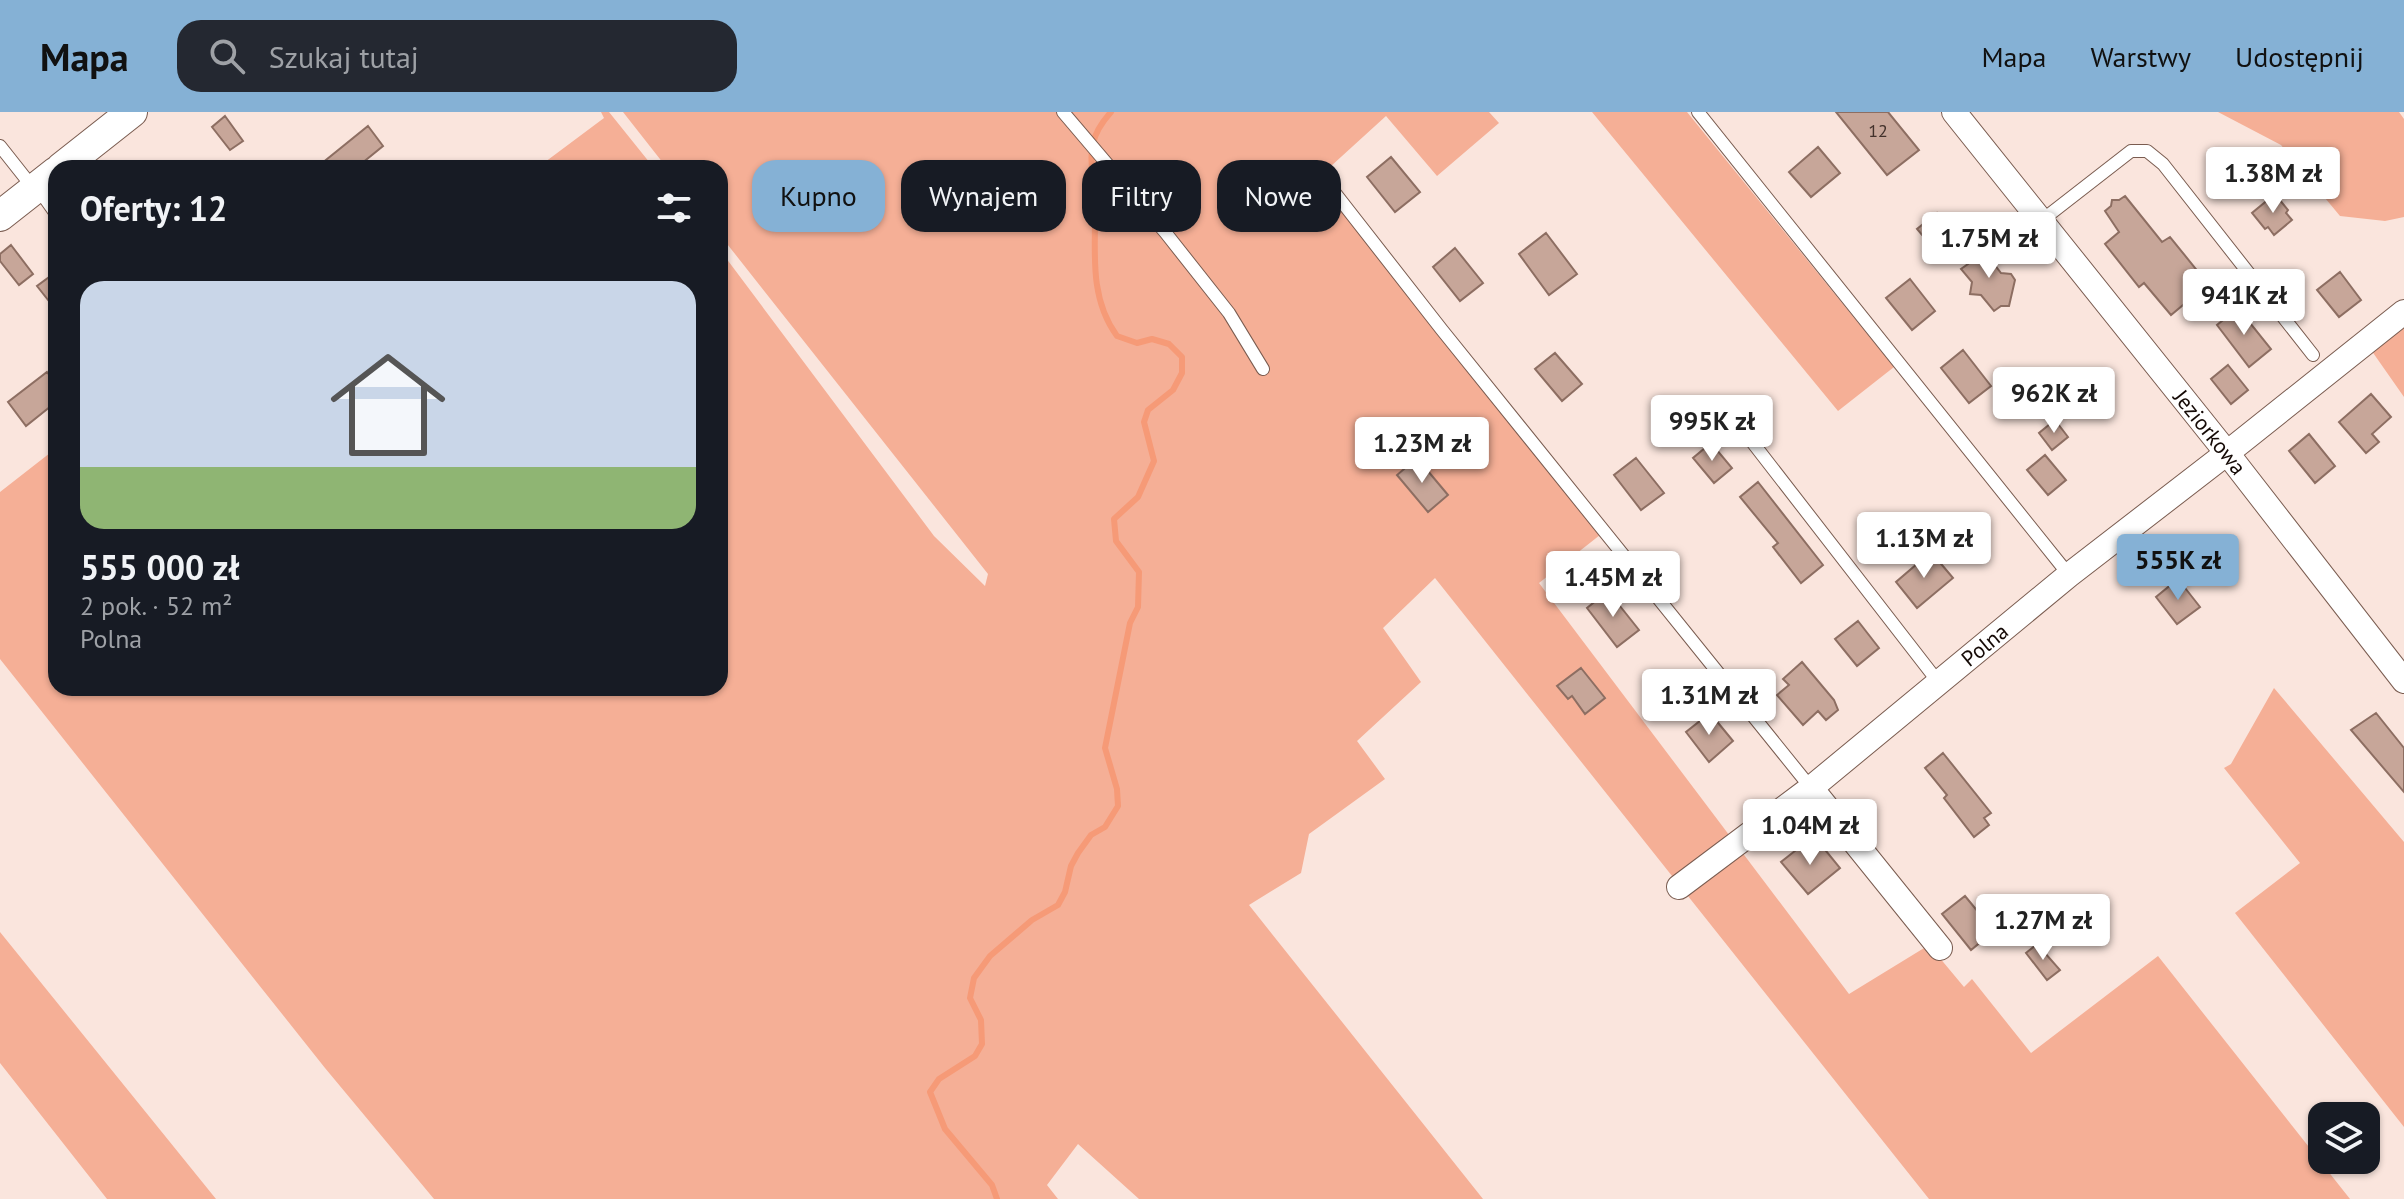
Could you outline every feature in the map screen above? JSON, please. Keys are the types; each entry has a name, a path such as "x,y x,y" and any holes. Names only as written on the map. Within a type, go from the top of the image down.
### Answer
{"street":[{"path":"71,160 132,112"},
{"name":"Jeziorkowa","path":"1954,112 2227,453 2404,681"},
{"path":"0,216 47,179"},
{"name":"Polna","path":"1679,887 1811,788 2069,575 2404,312"},
{"path":"1811,788 1940,948"}],"lane":[{"path":"1063,112 1229,313 1263,369"},
{"path":"1698,112 2069,575"},
{"path":"0,146 47,179"},
{"path":"2041,221 2131,151 2147,151 2163,164 2313,355"},
{"path":"1341,201 1811,788"},
{"path":"1746,434 1939,683"}],"shaded area":[{"path":"601,112 609,112 648,160 548,160 604,118"},
{"path":"623,112 1489,112 1499,123 1437,176 1386,116 1338,160 1217,160 1217,232 1341,232 1341,205 1600,535 1539,583 1849,994 1929,945 1964,987 1972,979 2031,1053 2158,956 2308,1146 2308,1174 2330,1174 2350,1199 1929,1199 1435,578 1383,628 1421,682 1357,741 1385,779 1309,834 1301,873 1249,905 1483,1199 1139,1199 1078,1144 1047,1185 1058,1199 434,1199 325,1068 0,659 0,492 48,455 48,696 728,696 728,261 934,536 985,586 988,574 728,245 728,160 661,160"},
{"path":"1592,112 1687,112 1894,367 1838,411"},
{"path":"2218,112 2399,112 2404,119 2404,217 2385,221 2340,216 2281,145"},
{"path":"2404,319 2404,397 2369,347"},
{"path":"2274,688 2404,842 2404,1127 2235,913 2300,863 2224,768 2231,764"},
{"path":"0,932 216,1199 107,1199 0,1063"}],"building":[{"path":"1836,112 1888,112 1919,150 1887,175"},
{"path":"225,116 243,141 230,150 212,127"},
{"path":"368,126 383,146 366,160 326,160"},
{"path":"1818,147 1840,173 1811,197 1789,172"},
{"path":"1391,157 1420,192 1395,212 1367,177"},
{"path":"2275,194 2292,220 2274,235 2252,213"},
{"path":"2125,196 2162,242 2170,237 2208,284 2171,315 2144,283 2139,287 2105,244 2119,232 2105,211 2112,200"},
{"path":"1937,213 1949,227 1929,243 1917,229"},
{"path":"1546,233 1577,274 1549,295 1519,254"},
{"path":"11,245 33,274 19,285 0,261 0,254"},
{"path":"1981,247 2001,273 2011,274 2015,280 2009,306 2001,306 1994,311 1981,295 1970,294 1972,282 1961,269 1968,264 1965,260"},
{"path":"1455,248 1483,283 1460,301 1433,267"},
{"path":"2340,272 2361,300 2339,317 2317,290"},
{"path":"48,278 48,300 37,286"},
{"path":"1910,279 1935,311 1912,330 1886,298"},
{"path":"2238,308 2271,349 2249,367 2217,325"},
{"path":"1963,350 1991,386 1969,403 1941,368"},
{"path":"1555,353 1582,384 1562,401 1535,369"},
{"path":"2228,365 2248,390 2231,404 2211,379"},
{"path":"48,373 48,408 26,426 8,402"},
{"path":"2371,394 2391,417 2372,434 2379,442 2366,453 2339,422"},
{"path":"2055,420 2068,437 2052,450 2039,433"},
{"path":"2309,434 2335,466 2315,483 2289,451"},
{"path":"1711,443 1732,468 1714,483 1693,458"},
{"path":"2045,455 2066,480 2048,495 2027,470"},
{"path":"1417,458 1448,495 1428,512 1397,475"},
{"path":"1636,458 1664,493 1641,510 1614,475"},
{"path":"1758,482 1823,565 1801,583 1773,547 1778,543 1740,497"},
{"path":"1931,552 1953,578 1917,608 1896,582"},
{"path":"2178,579 2200,607 2177,624 2156,597"},
{"path":"1608,591 1639,630 1617,647 1587,608"},
{"path":"1858,621 1879,648 1857,666 1835,639"},
{"path":"1802,662 1834,700 1838,710 1826,720 1818,711 1803,725 1777,695 1789,685 1783,679"},
{"path":"1581,668 1605,698 1585,714 1572,696 1568,699 1557,686"},
{"path":"1710,713 1733,741 1709,762 1686,732"},
{"path":"2376,713 2404,748 2404,792 2351,730"},
{"path":"1943,753 1991,813 1984,818 1989,825 1974,837 1925,768"},
{"path":"1805,843 1814,853 1822,846 1840,868 1808,894 1781,862"},
{"path":"1965,896 1979,913 1985,908 2000,926 1971,950 1942,914"},
{"path":"2037,944 2060,970 2047,980 2026,953"}],"waterway":[{"path":"997,1199 992,1185 945,1129 930,1092 939,1079 975,1056 982,1044 981,1020 970,998 974,978 990,956 1032,920 1058,905 1078,853 1091,835 1105,827 1118,806 1117,789 1105,748 1130,623 1138,607 1139,572 1116,541 1114,519 1138,497 1154,461 1144,422 1148,410 1173,390 1182,373 1182,357 1169,344 1152,339 1137,343 1117,336 1101,303 1095,267 1095,193 1091,156 1096,135 1111,112"}]}
